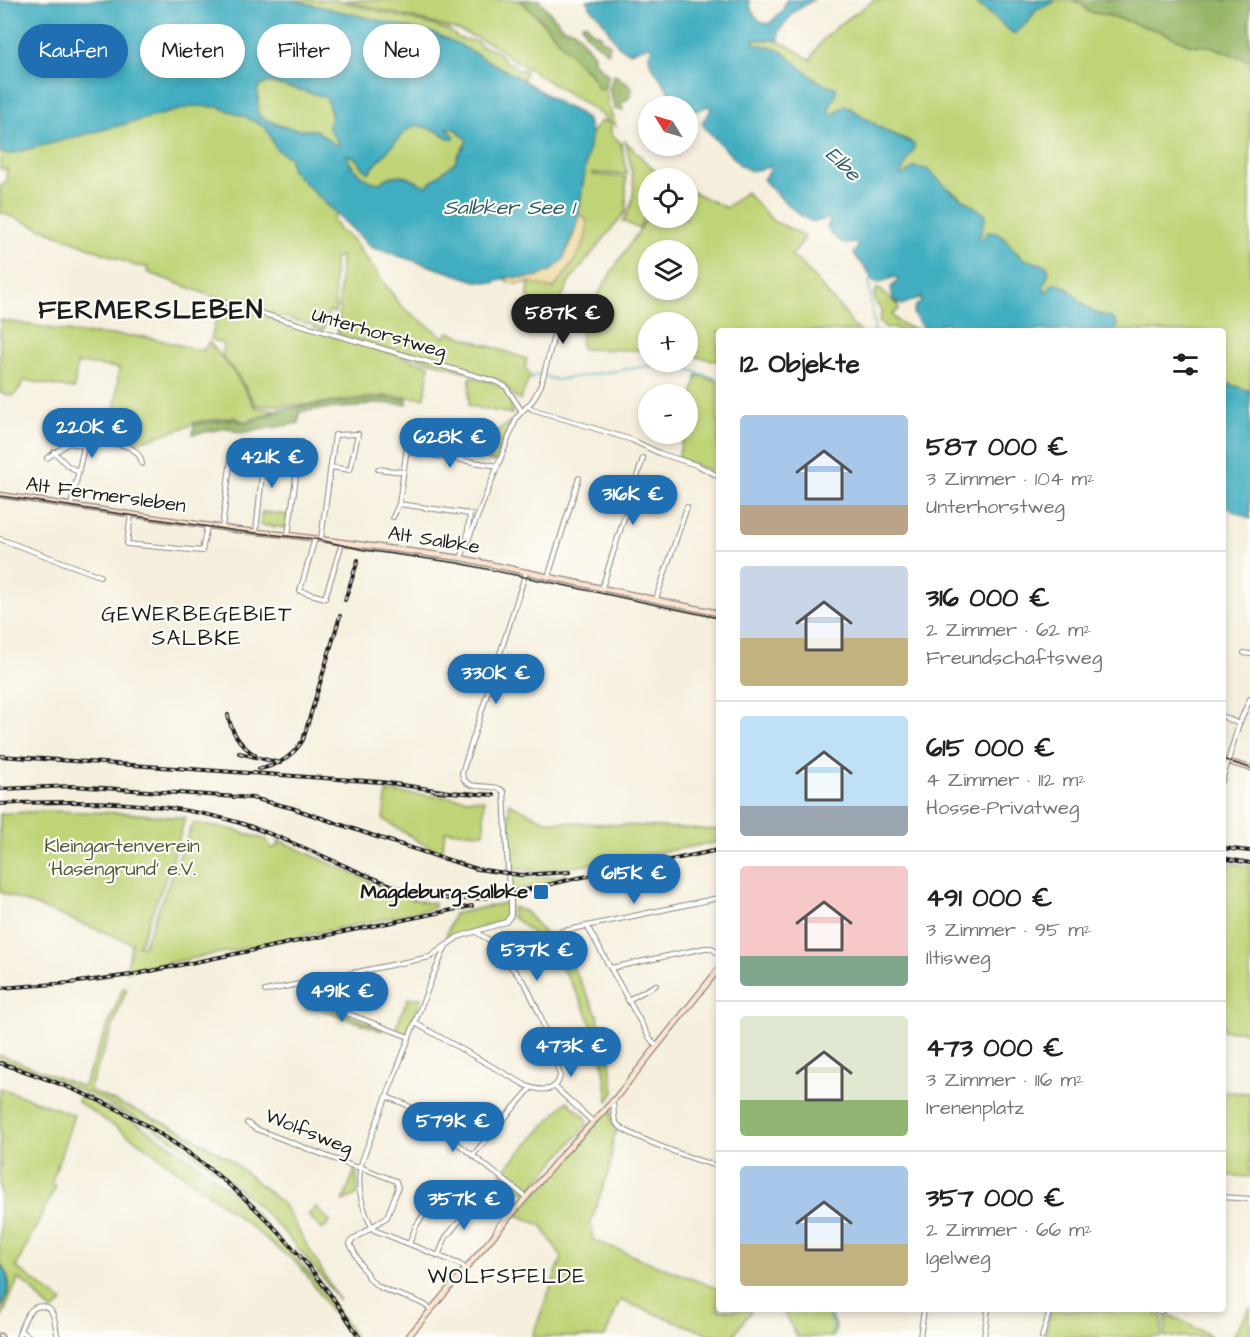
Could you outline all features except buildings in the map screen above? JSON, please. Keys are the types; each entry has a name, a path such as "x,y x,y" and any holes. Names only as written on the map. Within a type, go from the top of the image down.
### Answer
{"main road":[{"name":"Alt Fermersleben","path":"0,495 207,526 318,538"},
{"name":"Alt Salbke","path":"318,538 461,558 716,613"},
{"path":"1226,761 1250,768"},
{"path":"408,1337 518,1206 612,1101 716,972"}],"street":[{"name":"Unterhorstweg","path":"216,300 497,382 506,387 521,410"},
{"path":"461,558 517,417 536,396 545,372 560,312"},
{"path":"528,406 632,440 716,475"},
{"path":"393,517 399,504 409,433"},
{"path":"331,467 350,470 358,434 335,435 318,538 300,591 325,598 342,543"},
{"path":"442,456 445,435"},
{"path":"222,528 231,451 301,441 288,535"},
{"path":"71,505 85,442 132,448 140,455 142,464"},
{"path":"47,458 69,444 85,446"},
{"path":"256,532 265,446"},
{"path":"406,451 498,466"},
{"path":"54,452 77,471"},
{"path":"602,588 643,458"},
{"path":"378,469 403,472"},
{"path":"548,577 579,478"},
{"path":"0,495 0,501"},
{"path":"399,504 470,514 482,509"},
{"path":"656,599 687,507"},
{"path":"131,513 127,544 202,551 207,526"},
{"path":"466,546 470,514"},
{"path":"0,539 100,576"},
{"path":"265,991 427,957 456,938 506,922 509,918 511,902 504,792 499,788 469,784 462,775 526,572"},
{"path":"1244,653 1250,654"},
{"path":"1226,758 1250,699"},
{"path":"1226,718 1239,724"},
{"path":"554,933 716,898"},
{"path":"587,926 650,1040 656,1046"},
{"path":"489,940 491,927"},
{"path":"415,1023 531,1088 544,1091 554,1086 560,1078 540,1015 527,986 489,940 476,932"},
{"path":"446,946 360,1167 359,1181 361,1198 372,1228 378,1233 466,1269"},
{"path":"611,968 705,948 712,948 716,951"},
{"path":"304,984 306,996 310,999 409,1037"},
{"path":"628,1000 656,985"},
{"path":"554,1086 593,1122"},
{"path":"473,1155 531,1088"},
{"path":"387,1097 416,1111 526,1197"},
{"path":"612,1101 615,1121 620,1127 674,1151 716,1165"},
{"name":"Wolfsweg","path":"247,1123 256,1129 398,1183 388,1215 372,1228"},
{"path":"409,1244 419,1222 443,1185"},
{"path":"1226,1197 1250,1199"},
{"path":"438,1256 446,1236 477,1200"},
{"path":"502,1226 509,1221 518,1206"},
{"path":"495,1233 505,1217 513,1212"},
{"path":"372,1228 350,1242 370,1279 381,1287 431,1309"},
{"path":"18,1337 30,1311 43,1306 53,1314 58,1337"},
{"path":"920,1337 924,1312"},
{"path":"984,1337 988,1312"},
{"path":"1042,1337 1049,1312"},
{"path":"20,1331 30,1337"}],"green space":[{"path":"292,0 335,0 428,24 394,24"},
{"path":"344,0 520,0 589,74 599,90 605,87 608,105 616,126 494,45 458,30"},
{"path":"520,0 539,0 564,28 572,29 577,33 594,55 594,61 609,76 605,87 599,90 591,74"},
{"path":"874,0 973,0 1014,34 1029,21 1038,8 1054,0 1072,0 1080,3 1089,12 1162,32 1191,45 1210,46 1250,61 1250,391 1226,383 1226,328 1116,328 1117,324 1112,319 1088,308 1066,287 1044,291 1043,287 1049,272 1043,264 1025,260 1004,238 994,233 988,232 982,239 979,239 985,214 945,186 908,171 904,175 900,174 910,141 884,130 845,105 834,114 829,113 836,87 827,86 816,80 782,52 757,46 752,42 766,38 774,40 811,60 815,50 829,33"},
{"path":"1072,0 1250,0 1250,61 1210,46 1191,45 1162,32 1111,16 1089,12 1080,3"},
{"path":"582,24 587,24 591,31 601,36 601,41 606,41 610,45 608,53 586,34"},
{"path":"440,27 450,31 458,38 478,42 482,47 500,54 505,62 519,70 524,69 526,73 523,80 440,36"},
{"path":"614,75 632,87 630,97 621,103 623,110 615,109 609,89"},
{"path":"269,82 326,97 339,144 335,145 316,130 286,127 258,115 258,87"},
{"path":"194,106 219,106 266,128 276,149 290,158 291,170 337,214 333,219 339,230 351,238 401,306 445,338 448,332 527,359 525,367 530,376 520,400 499,381 338,335 341,256 334,258 335,313 329,311 323,330 314,328 314,325 224,302 217,296 214,297 147,272 148,267 136,266 0,212 0,187 7,181 6,171 8,169 0,169 0,152 10,154"},
{"path":"601,121 606,121 611,126 611,134 621,143 627,174 592,173 592,175 626,177 626,211 569,282 558,311 527,306 529,282 587,220 578,213 591,133"},
{"path":"417,124 437,131 450,139 446,128 456,129 467,140 456,161 426,187 397,175 379,183 373,182 359,174 348,160 346,155 354,157 368,173 405,131"},
{"path":"625,141 652,168 638,168 639,229 623,221 629,211 634,191"},
{"path":"746,192 773,221 805,238 791,256 802,264 856,328 716,328 716,361 698,357 698,312 638,312 638,350 582,349 581,337 585,321 605,283 641,228 698,228 698,194 726,208"},
{"path":"878,288 898,305 899,309 892,315 898,321 912,328 887,328 879,322 882,310 874,297"},
{"path":"220,303 429,365 425,398 382,396 304,405 256,405 222,356 224,344 211,339"},
{"path":"0,320 78,333 147,337 203,351 209,342 236,375 255,407 277,410 245,422 234,417 195,422 133,444 120,442 118,432 110,427 115,409 119,368 77,363 74,389 25,380 14,396 0,393"},
{"path":"697,375 716,380 716,473 678,458 682,444 698,444 698,384 695,384"},
{"path":"470,377 495,383 506,390 512,414 469,406"},
{"path":"384,398 407,399 407,404 372,403 357,407 319,409 299,412 299,423 240,433 227,428 193,434 194,424 234,419 245,424 279,411 279,409"},
{"path":"512,420 496,462 488,461 493,434"},
{"path":"262,512 289,515 286,528 260,525"},
{"path":"387,792 484,800 484,833 445,831 442,853 383,819"},
{"path":"509,803 545,821 716,830 716,842 572,867 539,871 511,869"},
{"name":"Kleingartenverein 'Hasengrund' e.V.","path":"43,811 125,813 185,818 171,865 139,945 137,945 143,947 193,823 231,829 267,840 272,849 280,844 276,839 410,899 434,904 435,908 126,971 132,943 0,892 0,814"},
{"path":"1228,863 1250,866 1250,1032 1226,1030 1226,872"},
{"path":"567,875 567,878 511,892 511,876"},
{"path":"509,902 508,916 505,920 450,938 446,936 454,914"},
{"path":"513,907 526,912 569,960 597,1014 610,1062 614,1092 608,1101 598,1044 582,1003 571,982 544,945 512,917"},
{"path":"123,988 127,988 89,1090 184,1132 228,1158 283,1204 339,1300 272,1220 212,1167 179,1144 111,1105 38,1073 0,1060 0,1055 83,1087"},
{"path":"305,997 383,1029 382,1031 318,1008 306,1009"},
{"path":"408,998 422,998 408,1035 395,1030"},
{"path":"0,1088 74,1115 51,1184 56,1186 16,1267 63,1302 53,1311 24,1282 18,1279 2,1318 9,1281 0,1263"},
{"path":"1226,1092 1250,1093 1250,1177 1226,1175"},
{"path":"80,1096 121,1113 187,1156 245,1202 315,1279 355,1337 349,1337 306,1274 295,1262 146,1147 78,1102"},
{"path":"567,1101 586,1118 587,1125 526,1194 501,1173"},
{"path":"610,1109 612,1110 612,1123 617,1130 613,1140 610,1167 591,1222 593,1240 716,1288 716,1312 751,1312 732,1337 716,1337 620,1300 605,1337 532,1337 562,1257 541,1225 517,1215"},
{"path":"355,1170 358,1194 343,1201"},
{"path":"316,1207 330,1222 322,1230 308,1215"},
{"path":"1250,1308 1250,1337 1232,1337"},
{"path":"783,1312 829,1312 836,1328 833,1337 797,1336"},
{"path":"1050,1312 1154,1312 1162,1317 1162,1337 1044,1337"},
{"path":"1166,1313 1209,1335 1212,1337 1165,1337"}],"sand":[{"path":"578,213 587,220 585,239 577,257 553,289 529,282 509,283 506,280 509,277 538,275 558,263 566,253 571,241"}],"water":[{"name":"Salbker See 1","path":"0,0 292,0 394,24 363,24 363,78 440,78 440,36 579,113 588,121 591,133 577,224 563,260 552,270 539,276 509,277 493,283 476,281 371,247 291,170 290,158 276,149 266,128 219,107 194,106 10,154 0,152","holes":["269,82 326,97 332,116 328,127 339,144 335,145 316,130 286,127 258,115 258,87","417,125 454,139 455,137 447,128 456,129 467,140 456,161 426,186 398,175 379,183 374,182 359,174 351,165 347,155 354,157 368,173 405,131"]},
{"name":"Elbe","path":"586,0 749,0 755,15 761,21 769,24 783,10 786,0 813,0 794,12 779,31 779,40 754,40 753,44 772,47 782,52 816,80 827,86 836,87 836,94 829,113 834,114 845,105 884,130 914,144 914,149 900,175 904,175 914,167 927,169 951,191 986,215 979,239 982,239 988,232 998,234 1021,257 1048,268 1044,291 1048,291 1051,285 1057,283 1063,286 1091,311 1113,319 1117,324 1116,328 946,328 948,325 946,322 936,328 922,328 913,313 915,307 921,302 921,297 902,305 893,300 891,287 898,281 897,278 879,283 871,280 854,253 858,247 857,243 844,244 832,235 827,227 830,220 827,218 812,221 791,207 763,179 770,171 770,167 751,171 741,166 704,127 702,122 711,110 709,106 698,110 698,96 670,96 650,63 649,55 652,47 630,52 625,50 613,39"},
{"path":"973,0 1054,0 1054,2 1037,8 1029,21 1014,34"},
{"path":"1226,383 1250,391 1250,519 1226,507"},
{"path":"0,1263 8,1280 8,1291 0,1309"}],"waterway":[{"path":"871,279 869,285 874,328"},
{"path":"530,379 538,374 556,380 662,364 677,366 716,378"},
{"path":"826,1312 834,1326 830,1337"}],"tram line":[{"path":"0,496 237,531 315,539 364,550 458,563 716,618"},
{"path":"1226,760 1250,768"}],"railway":[{"path":"345,600 358,560"},
{"path":"259,769 284,759 295,751 303,740 340,616"},
{"path":"228,715 237,738 255,755"},
{"path":"239,753 280,763"},
{"path":"0,756 381,782 443,791"},
{"path":"0,789 73,786 252,798 292,808 477,869 521,875 570,872"},
{"path":"435,791 494,795"},
{"path":"0,804 121,803 211,815 261,830 405,890 451,899 492,897 716,850"},
{"path":"1226,848 1250,851"},
{"path":"1226,859 1250,863"},
{"path":"0,988 70,983 131,975 472,906"},
{"path":"0,1063 61,1084 105,1103 190,1154 254,1207 283,1237 311,1269 359,1337"}],"place":[{"name":"Magdeburg-Salbke","path":"541,892"}],"district":[{"name":"FERMERSLEBEN","path":"151,310"},
{"name":"GEWERBEGEBIET SALBKE","path":"197,626"},
{"name":"WOLFSFELDE","path":"507,1276"}]}
